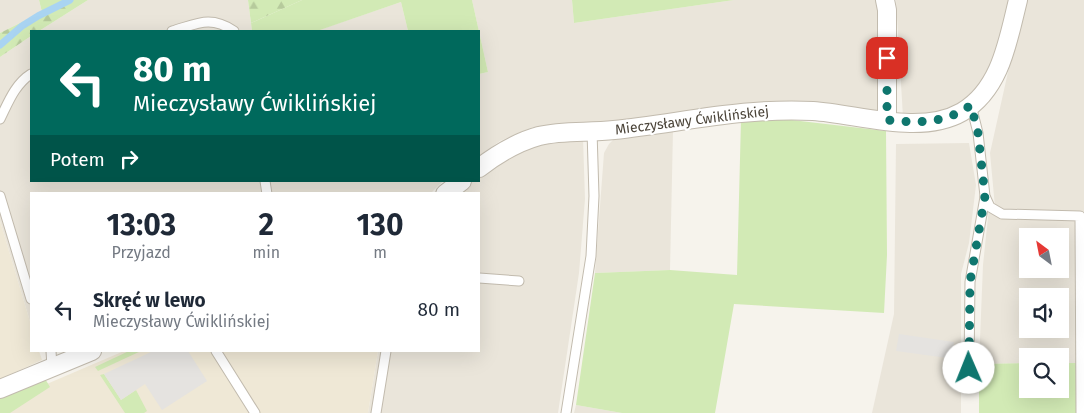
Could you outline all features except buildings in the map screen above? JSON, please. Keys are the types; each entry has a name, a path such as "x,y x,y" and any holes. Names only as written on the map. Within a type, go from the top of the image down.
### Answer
{"street":[{"path":"885,0 887,28 887,120"},
{"name":"Mieczysławy Ćwiklińskiej","path":"480,167 502,152 539,136 612,130 743,112 778,110 814,111 917,123 931,122 953,116 971,105 993,79 1001,62 1018,0"},
{"path":"448,192 461,182"},
{"path":"0,389 51,359 87,352"}],"lane":[{"path":"176,30 207,21 224,25 232,30"},
{"path":"0,119 16,88 30,75"},
{"path":"969,368 970,282 985,196 978,133 971,105"},
{"path":"566,413 590,256 594,196 592,131"},
{"path":"0,196 30,296"},
{"path":"985,196 990,206 1002,214 1080,216 1081,413"},
{"path":"480,278 519,281"},
{"path":"217,352 255,413"},
{"path":"376,413 386,352"}],"shaded area":[{"path":"0,0 39,0 42,12 0,33"},
{"path":"88,0 248,0 252,30 41,30"},
{"path":"472,0 572,0 574,23 734,0 880,0 883,112 533,127 500,141 480,155 480,74 488,72"},
{"path":"896,0 1011,0 992,73 953,110 930,115 903,117"},
{"path":"1024,0 1084,0 1084,413 1076,413 1077,363 1069,363 1069,348 1019,348 1019,363 979,364 983,265 989,208 995,207 990,153"},
{"path":"401,2 408,30 319,30"},
{"path":"30,37 30,182 442,182 432,192 30,192 30,322 0,221 0,57"},
{"path":"673,130 670,270 595,273 604,153 615,138"},
{"path":"583,138 585,199 579,273 558,413 368,413 378,352 480,352 480,192 459,192 472,182 480,182 480,176 501,160 542,143"},
{"path":"969,143 976,185 969,243 961,274 961,413 872,413 894,314 896,144"},
{"path":"0,221 30,322 30,352 39,352 42,360 0,379"},
{"path":"899,334 954,342 952,353 955,359 896,351"},
{"path":"122,352 378,352 368,413 0,413 0,404"},
{"path":"151,352 189,352 207,381 162,410 145,384 121,400 104,374"},
{"path":"576,405 622,413 574,413"}],"green space":[{"path":"39,0 88,0 41,30 30,30 30,37 0,57 0,33 42,12"},
{"path":"248,0 302,0 251,23"},
{"path":"302,0 472,0 479,30 408,30 401,2 320,30 252,30 251,23"},
{"path":"572,0 734,0 574,23"},
{"path":"480,36 488,72 480,74"},
{"path":"783,119 886,131 887,255 884,313 734,304 715,413 622,413 576,405 595,273 670,270 737,275 741,120"},
{"path":"127,352 139,352 98,371 95,367"},
{"path":"1019,363 1019,398 1069,398 1069,363 1077,363 1076,413 979,413 979,364"},
{"path":"104,374 121,400 136,390 147,411 144,413 125,413 100,375"},
{"path":"44,377 50,387 10,413 0,413 0,395"}],"waterway":[{"path":"0,45 22,26 70,0"}],"route":[{"path":"887,58 887,120 917,123 931,122 953,116 971,105 978,133 985,196 970,282 969,368"}]}
